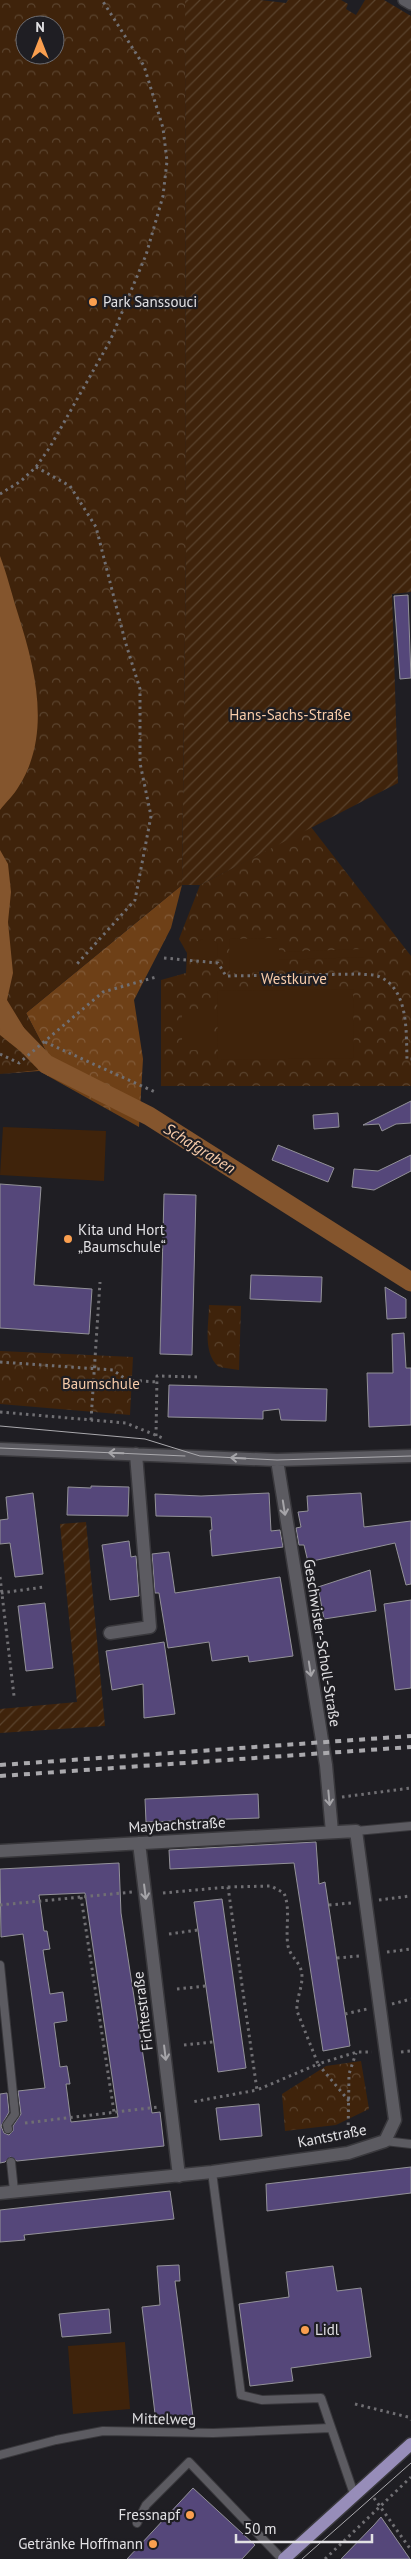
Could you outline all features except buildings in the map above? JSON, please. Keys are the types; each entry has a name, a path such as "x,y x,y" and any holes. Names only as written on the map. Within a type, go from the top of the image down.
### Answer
{"main road":[{"path":"283,2559 411,2444"}],"street":[{"path":"404,0 411,4"},
{"path":"0,1448 276,1460 411,1456"},
{"path":"110,1633 150,1627 136,1454"},
{"name":"Geschwister-Scholl-Straße","path":"276,1460 326,1765 332,1832"},
{"name":"Maybachstraße","path":"0,1851 356,1830"},
{"name":"Kantstraße","path":"0,2193 212,2172 348,2153 385,2141 395,2120 356,1830"},
{"name":"Fichtestraße","path":"139,1843 179,2176"}],"lane":[{"path":"356,1830 411,1826"},
{"path":"0,1965 15,2114 8,2127"},
{"path":"385,2141 411,2144"},
{"path":"11,2162 14,2191"},
{"path":"212,2172 241,2395 262,2400 321,2398 330,2428 359,2490"},
{"name":"Mittelweg","path":"0,2455 56,2440 103,2431 213,2434 330,2428"},
{"path":"137,2523 146,2505 189,2462 283,2559"}],"path":[{"path":"0,494 21,481 36,467 65,423 110,341 146,255 163,196 166,161 163,128 144,66 102,0"},
{"path":"36,467 70,486 96,527 125,641 140,689 140,763 151,816 135,900 77,964"},
{"path":"164,958 218,963 226,976 360,974 379,976 389,984 399,997 405,1017 407,1059 411,1059"},
{"path":"0,1054 19,1063 103,992 156,977"},
{"path":"45,1042 155,1092"},
{"path":"90,1420 100,1282"},
{"path":"0,1362 113,1370 127,1380 157,1382"},
{"path":"156,1436 158,1376 200,1377"},
{"path":"0,1412 126,1423 171,1441"},
{"path":"0,1578 14,1696"},
{"path":"1,1593 44,1587"},
{"path":"329,1799 411,1788"},
{"path":"163,1892 271,1886 284,1893 288,1904 288,1946 291,1954 301,1964 302,1976 296,2002 297,2011 318,2064 349,2101"},
{"path":"228,1887 257,2090"},
{"path":"0,1905 145,1891"},
{"path":"81,1897 114,2112"},
{"path":"169,1934 198,1930"},
{"path":"177,1989 206,1986"},
{"path":"184,2045 213,2042"},
{"path":"348,2153 349,2074 357,2052"},
{"path":"192,2102 257,2090 318,2064 357,2052 386,2053"},
{"path":"8,2127 171,2105"},
{"path":"355,2404 408,2417 411,2420"},
{"path":"325,2559 379,2505 411,2477"},
{"path":"359,2490 379,2505 411,2550"}],"green space":[{"name":"Park Sanssouci","path":"0,0 185,0 186,548 182,885 26,1013 50,1059 37,1070 0,1074"},
{"name":"Hans-Sachs-Straße","path":"185,0 260,0 286,3 288,0 341,0 348,4 346,9 356,15 365,0 384,0 411,16 411,592 392,594 398,783 200,885 182,885 186,548"},
{"name":"Westkurve","path":"311,827 411,956 411,1086 161,1086 161,980 186,973 187,953 179,939 200,885"},
{"path":"182,885 171,928 134,1000 143,1059 139,1127 39,1071 0,1074 37,1070 50,1059 26,1013"},
{"path":"279,938 279,952 364,949 364,957 279,960 279,972 230,973 229,939"},
{"path":"203,939 212,939 217,943 218,957 196,957 196,942"},
{"path":"353,989 354,1058 218,1060 217,991"},
{"path":"182,1009 213,1009 213,1050 182,1050"},
{"path":"3,1127 106,1131 104,1181 0,1175"},
{"path":"209,1305 241,1306 239,1370 219,1367 210,1354 208,1347"},
{"name":"Baumschule","path":"0,1351 133,1357 130,1415 0,1404"},
{"path":"86,1522 105,1726 0,1733 0,1709 77,1702 60,1524"},
{"path":"361,2061 369,2109 336,2125 285,2131 282,2094 326,2066"},
{"path":"125,2342 130,2409 73,2414 68,2346"}],"shaded area":[{"path":"0,556 30,656 37,701 38,723 35,745 29,766 17,789 0,810"},
{"path":"0,850 8,864 11,892 8,922 13,973 7,1000 46,1064 20,1051 0,1035"}],"waterway":[{"name":"Schafgraben","path":"0,1008 10,1027 46,1064 149,1116 411,1282"}],"tram line":[{"path":"0,1426 145,1439 200,1456 277,1460 411,1456"},
{"path":"0,1448 185,1456"},
{"path":"302,2559 411,2463"}],"railway":[{"path":"0,1765 411,1736"},
{"path":"0,1776 411,1747"}],"place":[{"name":"Park Sanssouci","path":"93,302"},
{"name":"Kita und Hort „Baumschule“","path":"68,1239"},
{"name":"Lidl","path":"305,2330"},
{"name":"Fressnapf","path":"190,2515"},
{"name":"Getränke Hoffmann","path":"153,2544"}]}
